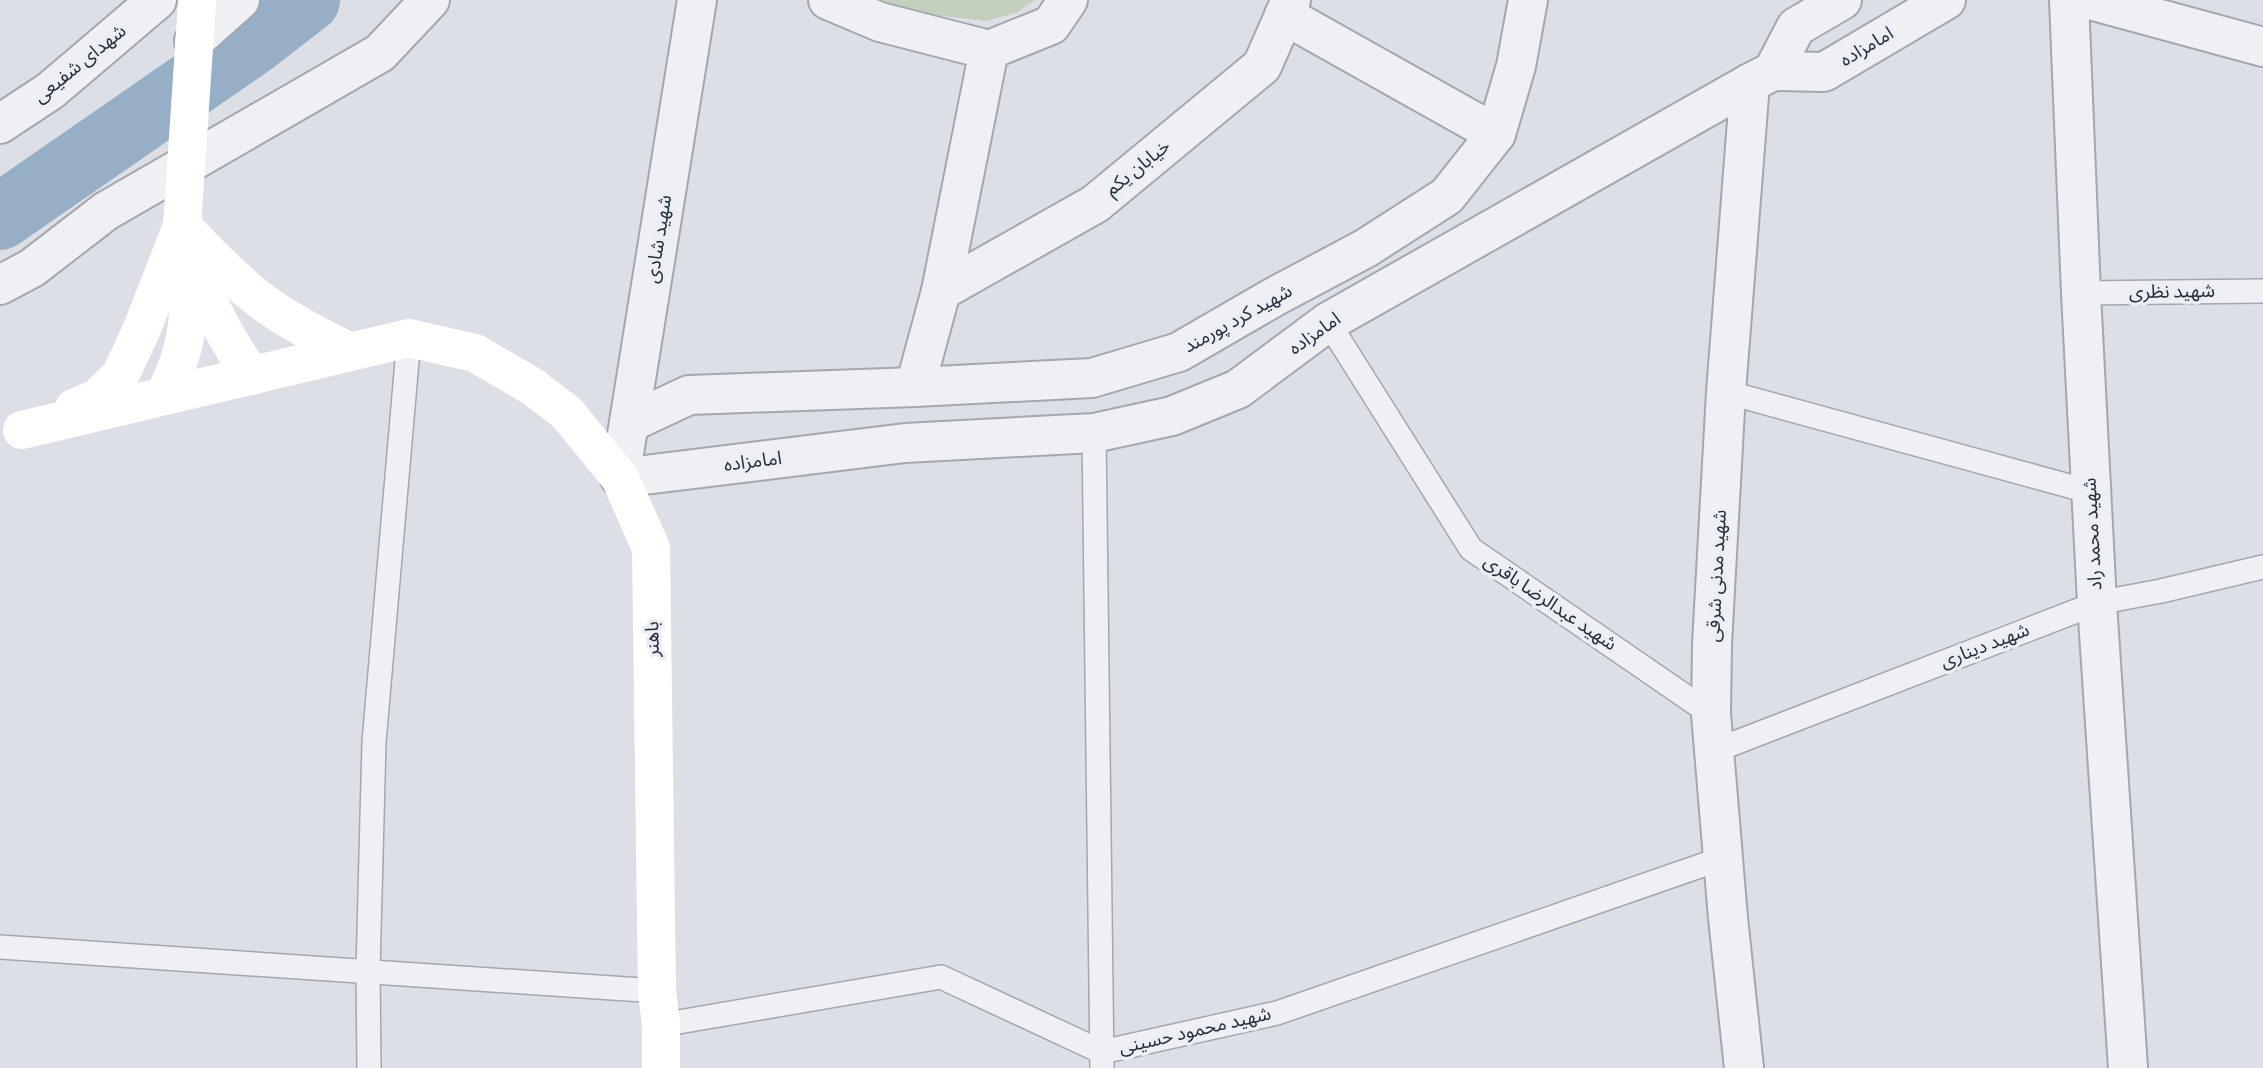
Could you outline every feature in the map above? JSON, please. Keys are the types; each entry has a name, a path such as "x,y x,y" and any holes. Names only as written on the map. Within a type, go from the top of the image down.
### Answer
{"main road":[{"path":"164,396 175,375 189,319 182,226 197,1"},
{"path":"182,226 232,275 272,309 320,338 350,352"},
{"path":"182,226 213,314 223,334 252,376"},
{"path":"7,428 97,398 120,376 141,331 182,226"},
{"path":"7,428 164,396 409,338"},
{"name":"باهنر","path":"409,338 475,353 533,387 567,413 620,478 652,548 661,1068"}],"street":[{"name":"شهدای شفیعی","path":"0,124 50,91 158,0"},
{"path":"194,41 240,0"},
{"path":"0,285 32,268 106,211 380,53 430,0"},
{"name":"شهید شادی","path":"620,478 697,0"},
{"path":"828,0 880,22 989,50 1051,25 1068,0"},
{"name":"شهید کرد پورمند","path":"629,423 689,395 1092,378 1179,352 1366,248 1447,197 1496,134 1516,66 1528,0"},
{"path":"1761,77 1796,27 1842,0"},
{"name":"امامزاده","path":"620,478 905,443 1094,433 1172,416 1238,389 1328,323 1761,77 1824,72 1946,0"},
{"name":"شهید محمد راد","path":"2068,0 2096,603 2128,1068"},
{"path":"2090,0 2263,47"},
{"path":"1288,8 1496,134"},
{"name":"خیابان یکم","path":"941,291 1095,204 1262,66 1288,8"},
{"path":"915,387 941,291 989,50"},
{"name":"شهید مدنی شرقی","path":"1744,1068 1713,732 1712,644 1726,392 1761,77"}],"lane":[{"name":"شهید نظری","path":"2081,293 2263,291"},
{"name":"شهید عبدالرضا باقری","path":"1328,323 1471,549 1713,732"},
{"path":"369,1068 368,970 374,741 409,338"},
{"path":"1726,392 2091,492"},
{"path":"1094,433 1102,1060"},
{"name":"شهید دیناری","path":"1713,732 2096,603 2263,567"},
{"name":"شهید محمود حسینی","path":"0,947 368,970 659,1008 941,977 1102,1060 1276,1013 1723,858"}],"green space":[{"path":"882,0 1035,0 1018,12 987,21 915,13"}],"waterway":[{"path":"0,217 254,41 307,0"}]}
